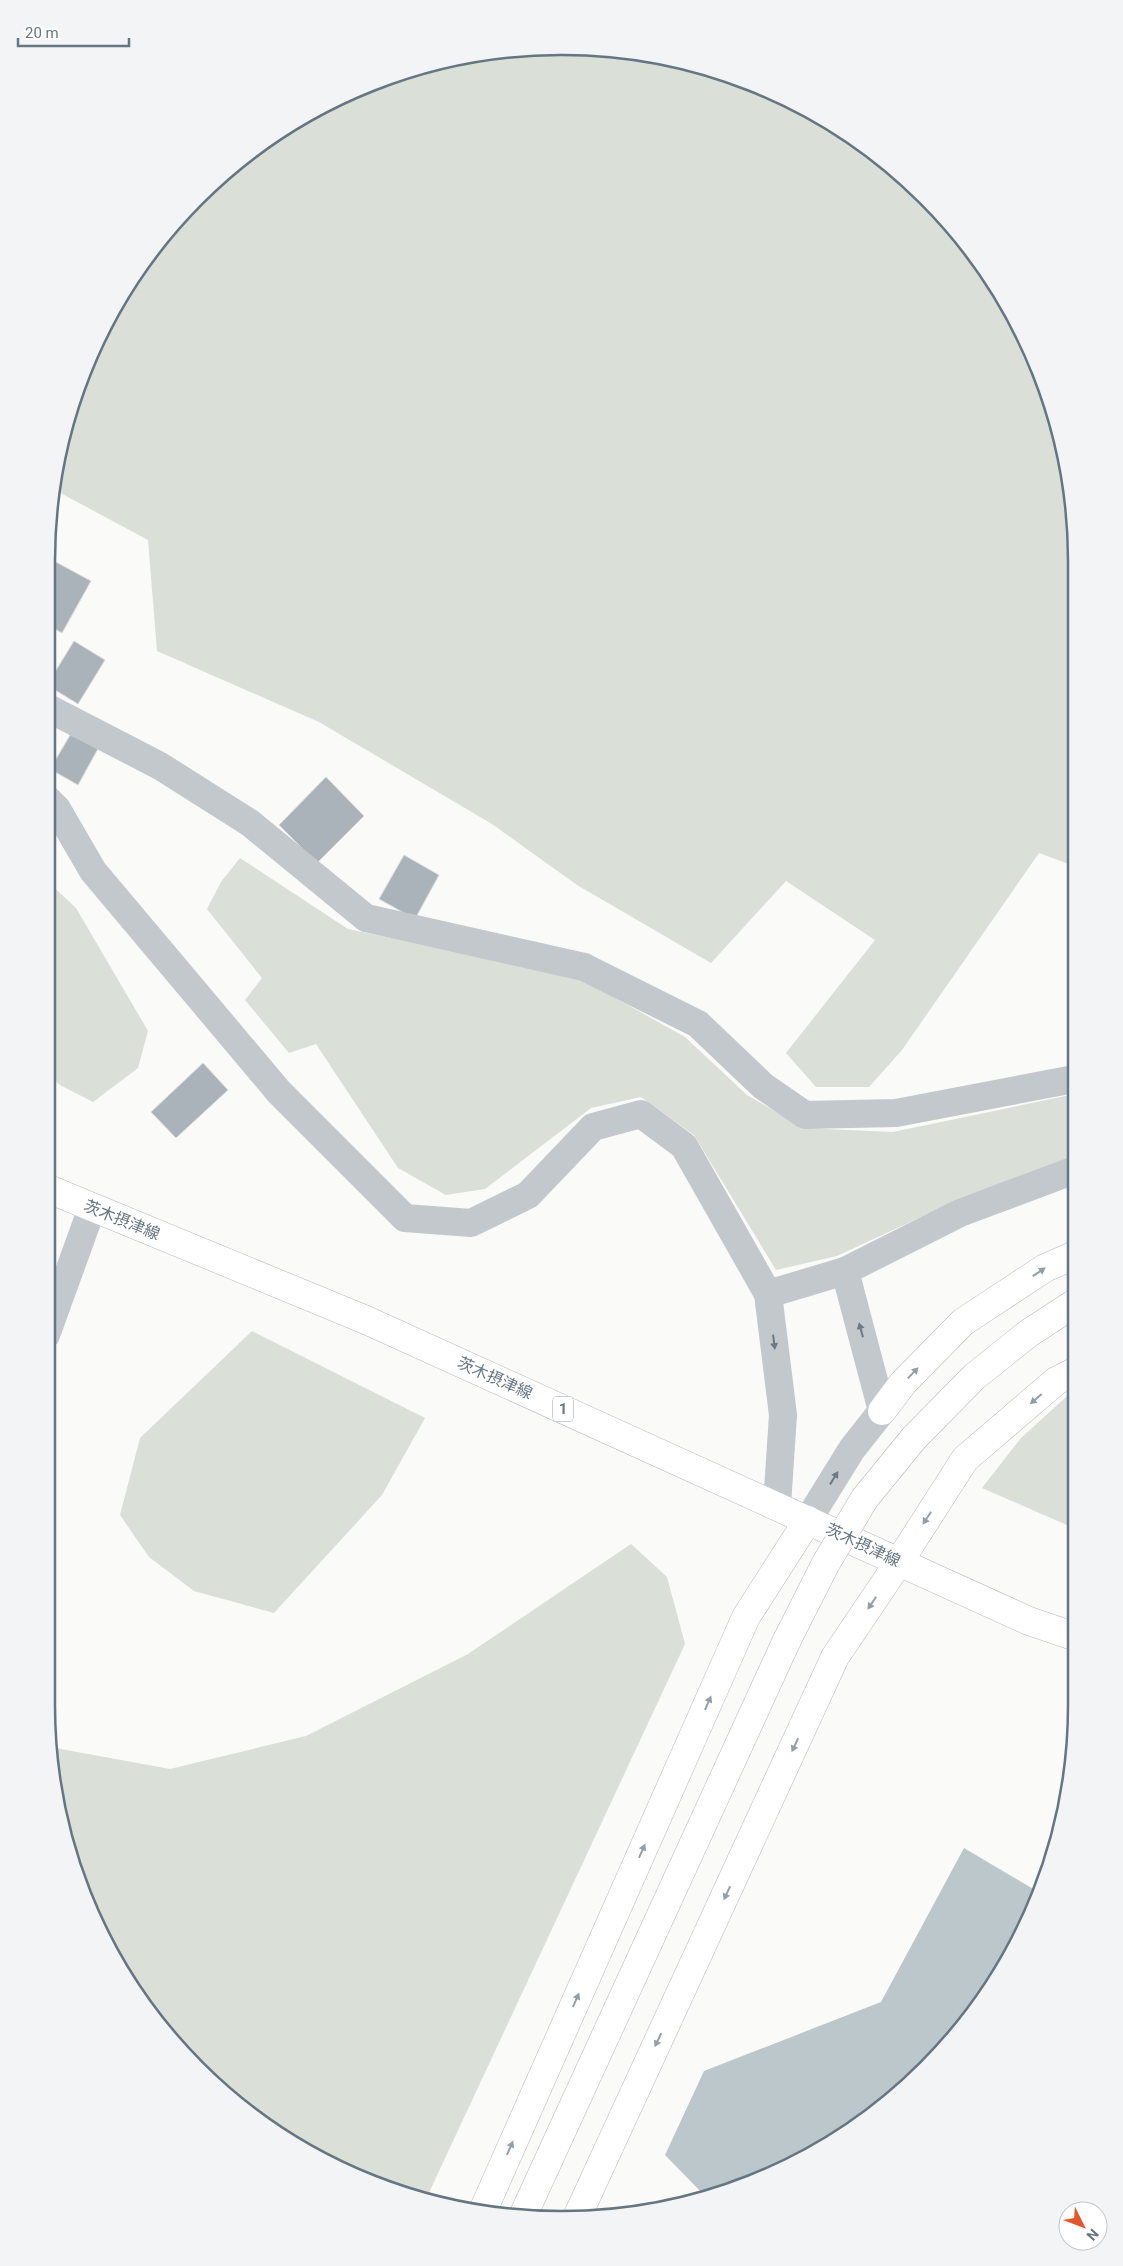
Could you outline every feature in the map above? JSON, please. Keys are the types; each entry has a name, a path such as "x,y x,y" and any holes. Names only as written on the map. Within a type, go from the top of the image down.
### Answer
{"main road":[{"name":"茨木摂津線","path":"55,1192 366,1320 1029,1621 1068,1634"},
{"path":"882,1411 903,1383 963,1322 1045,1268 1068,1258"},
{"path":"525,2210 787,1640 826,1564 866,1498 914,1438 974,1377 1029,1333 1068,1308"},
{"path":"580,2210 835,1657 965,1459 1056,1381 1068,1375"},
{"path":"487,2203 746,1617 808,1520"}],"street":[{"path":"55,712 160,766 250,823 366,918 584,967 698,1024 762,1086 805,1116 896,1113 1068,1080"},
{"path":"55,807 93,871 279,1092 406,1218 471,1223 528,1195 593,1127 641,1114 684,1146 768,1294 783,1414 777,1505"},
{"path":"768,1294 845,1271 960,1213 1068,1173"},
{"path":"55,1310 92,1208"},
{"path":"808,1520 852,1449 882,1411 845,1271"}],"shaded area":[{"path":"562,55 628,59 693,72 724,82 786,107 815,123 843,140 895,181 920,203 963,253 983,280 1016,337 1041,399 1051,430 1064,495 1068,562 1068,864 1039,853 902,1050 869,1087 816,1087 786,1053 875,940 786,881 711,963 577,885 492,824 319,722 157,651 148,540 59,492 72,430 82,399 107,337 140,280 160,253 203,203 253,160 280,140 308,123 337,107 368,94 430,72 495,59"},
{"path":"240,858 348,929 576,976 685,1037 747,1095 804,1128 893,1132 1068,1095 1068,1159 962,1198 837,1256 776,1270 694,1135 641,1097 591,1108 485,1189 446,1195 398,1168 316,1044 289,1053 245,1000 262,978 207,909 221,882"},
{"path":"55,888 76,908 148,1031 138,1068 93,1102 60,1085 55,1080"},
{"path":"252,1331 425,1418 382,1495 274,1613 194,1591 149,1557 120,1515 140,1438"},
{"path":"1068,1395 1068,1526 982,1488 1021,1438"},
{"path":"631,1544 667,1577 685,1644 429,2194 399,2184 337,2159 280,2126 253,2106 203,2063 160,2013 140,1986 123,1958 107,1929 94,1898 72,1836 59,1771 57,1748 170,1769 306,1736 468,1654"},
{"path":"964,1848 1033,1889 1016,1929 1000,1958 983,1986 963,2013 920,2063 870,2106 843,2126 786,2159 701,2192 665,2155 704,2071 881,2002"}],"building":[{"path":"55,562 91,581 62,633 55,629"},
{"path":"74,641 105,660 78,704 55,690 55,672"},
{"path":"72,732 99,747 78,785 55,772 55,761"},
{"path":"326,777 364,816 317,863 279,825"},
{"path":"404,855 439,875 415,919 379,899"},
{"path":"203,1063 228,1090 176,1138 151,1112"}]}
